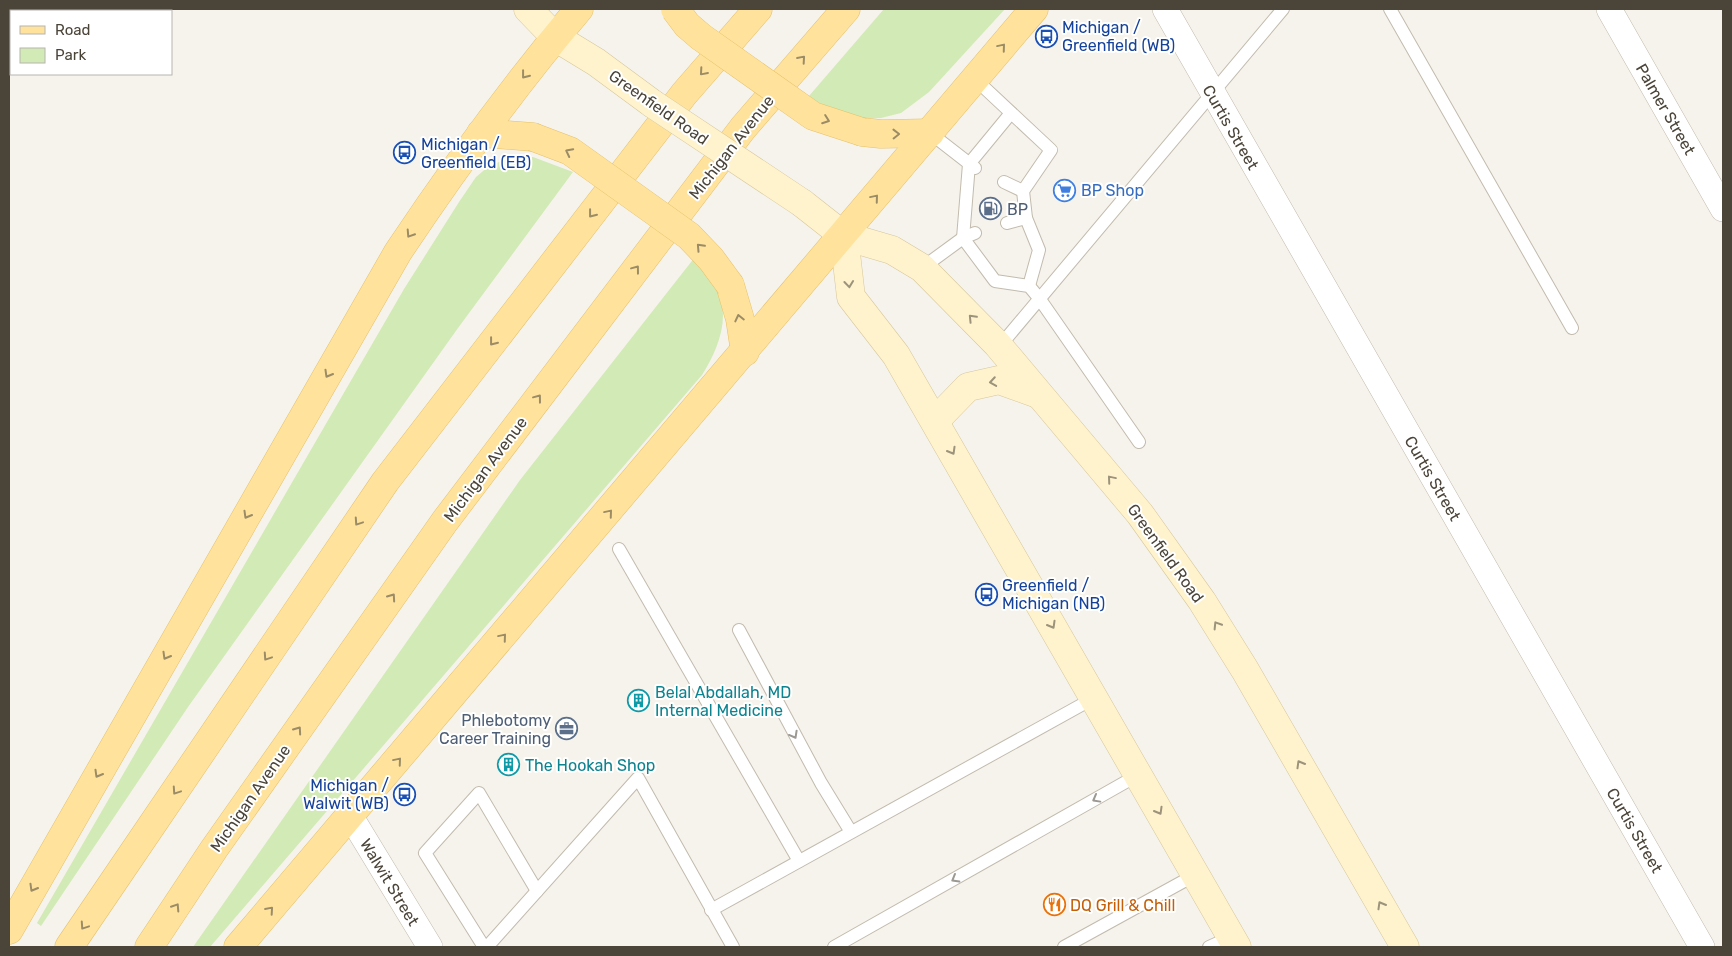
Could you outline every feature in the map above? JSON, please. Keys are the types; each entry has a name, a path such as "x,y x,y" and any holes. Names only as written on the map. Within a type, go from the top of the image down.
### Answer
{"main road":[{"name":"Greenfield Road","path":"528,9 555,37 596,62 710,143 802,203 844,236 892,250 922,268 999,346 1140,514 1202,601 1245,670 1405,947"},
{"path":"9,930 398,252 437,193 481,133 579,9"},
{"path":"675,9 687,25 701,37 813,116 862,132 882,134 930,133"},
{"path":"69,947 385,482 684,94 758,9"},
{"name":"Michigan Avenue","path":"149,947 214,849 445,521 743,128 846,9"},
{"path":"238,947 351,817 1034,9"},
{"path":"481,133 533,138 570,151 689,236 711,259 730,285 740,319 745,352"},
{"path":"844,236 851,297 896,355 935,421 1195,874 1226,944"},
{"path":"935,421 968,387 999,380 1039,394"}],"street":[{"name":"Curtis Street","path":"1165,9 1702,947"},
{"name":"Palmer Street","path":"1609,9 1723,209"},
{"name":"Walwit Street","path":"351,817 430,947"}],"lane":[{"path":"999,346 1211,92 1283,9"},
{"path":"1390,9 1572,328"},
{"path":"975,79 1051,150 1023,192 1026,218 1039,250 1028,286"},
{"path":"1011,113 972,166 969,236 995,281 1028,286 1039,298 1139,442"},
{"path":"930,133 972,166"},
{"path":"1004,182 1023,192"},
{"path":"1007,223 1026,218"},
{"path":"922,268 969,236"},
{"path":"619,549 800,861"},
{"path":"739,630 812,767 851,832"},
{"path":"711,910 1094,698"},
{"path":"834,947 1138,776"},
{"path":"537,891 479,793 425,854 485,947 537,891 638,778 733,947"},
{"path":"1064,947 1195,874"}],"green space":[{"path":"884,9 1005,9 929,92 901,113 881,118 856,119 817,102 809,96"},
{"path":"533,157 573,172 458,328 188,707 41,926 37,923 404,289 459,202 476,177 489,166 507,159"},
{"path":"695,257 716,287 720,297 723,317 720,338 702,375 210,947 193,947 520,480"}],"place":[{"name":"Michigan / Greenfield (WB)","path":"1046,36"},
{"name":"Michigan / Greenfield (EB)","path":"405,153"},
{"name":"BP Shop","path":"1065,190"},
{"name":"BP","path":"991,209"},
{"name":"Greenfield / Michigan (NB)","path":"986,594"},
{"name":"Belal Abdallah, MD Internal Medicine","path":"639,701"},
{"name":"Phlebotomy Career Training","path":"567,729"},
{"name":"The Hookah Shop","path":"509,765"},
{"name":"Michigan / Walwit (WB)","path":"405,794"},
{"name":"DQ Grill & Chill","path":"1054,905"}]}
